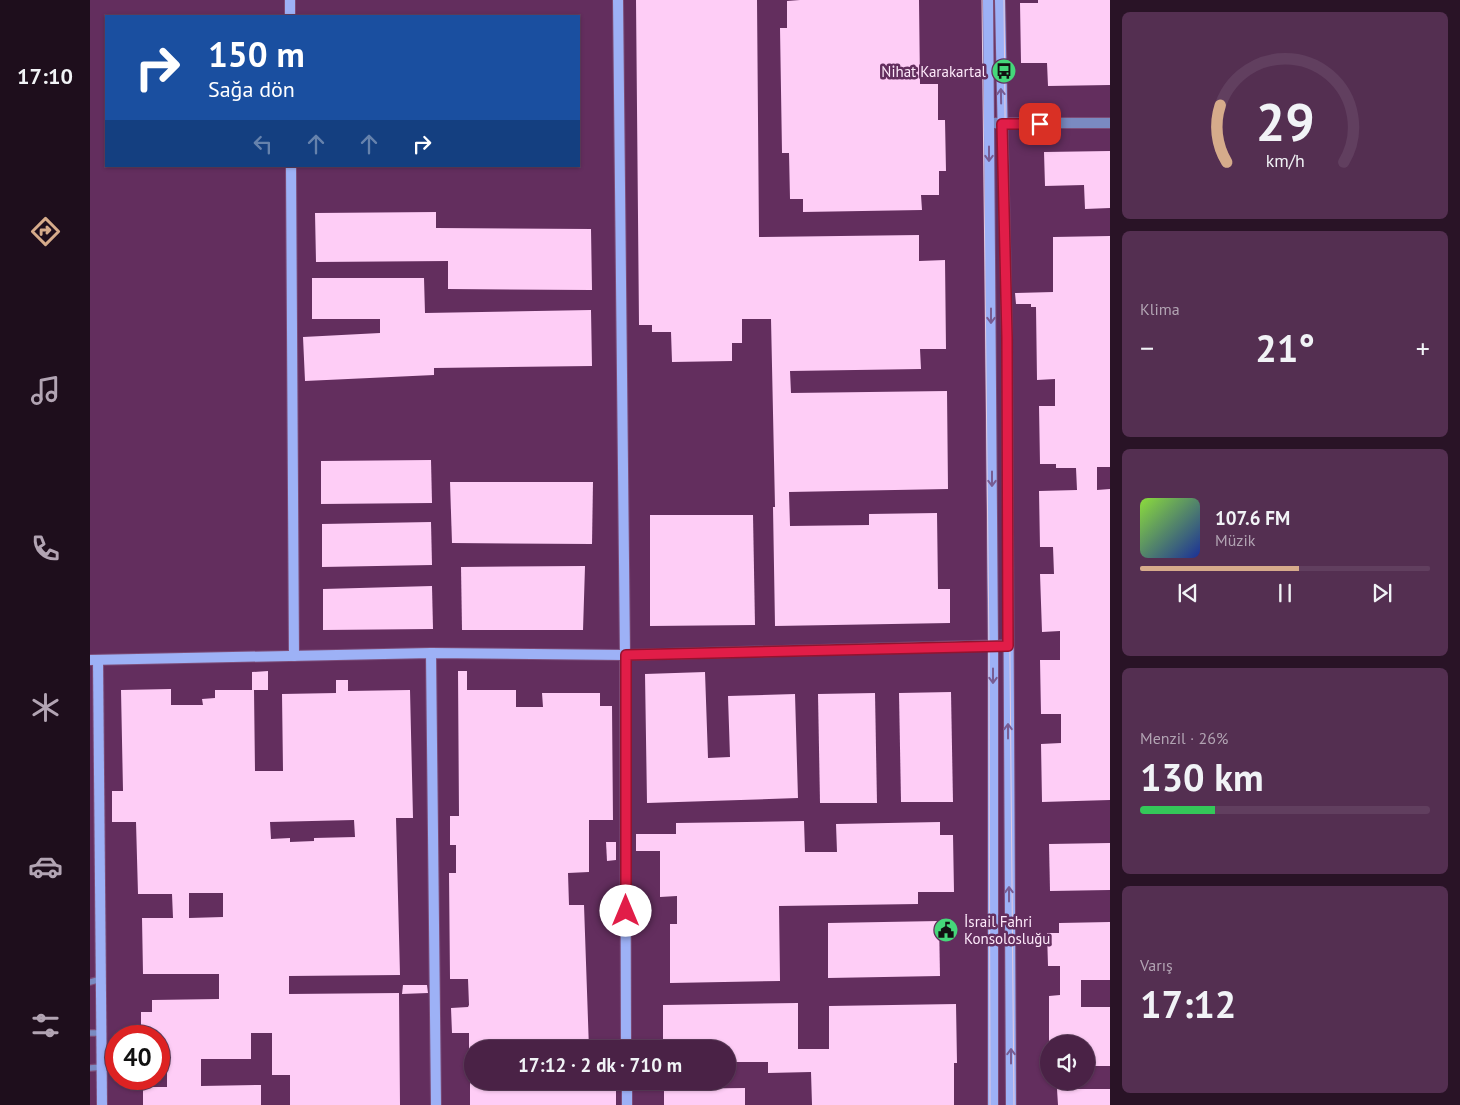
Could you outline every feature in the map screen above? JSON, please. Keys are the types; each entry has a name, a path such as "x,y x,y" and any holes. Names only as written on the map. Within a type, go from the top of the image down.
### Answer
{"street":[{"path":"290,0 290,15"},
{"path":"618,0 626,655 626,1040"},
{"path":"988,0 993,646 993,1105"},
{"path":"1000,0 1007,347 1011,1105"},
{"path":"989,124 1110,124"},
{"path":"291,167 294,656"},
{"path":"102,1105 94,660 431,653 626,655 1008,646"},
{"path":"431,653 436,1105"},
{"path":"627,1090 627,1105"}],"lane":[{"path":"90,982 101,979"},
{"path":"90,1033 102,1033"},
{"path":"90,1068 102,1067"}],"building":[{"path":"636,0 757,0 759,237 919,235 919,261 945,260 946,349 920,349 921,369 790,371 791,393 947,391 948,489 789,492 790,526 869,525 869,514 937,513 938,589 950,589 950,623 775,626 773,507 775,507 771,319 742,319 742,343 732,343 732,361 672,362 671,332 652,332 652,325 639,325"},
{"path":"919,0 920,84 938,84 938,120 945,120 946,171 939,171 939,195 921,195 922,210 803,212 803,199 790,199 789,153 782,153 780,28 787,28 787,1"},
{"path":"1038,0 1110,0 1110,85 1048,86 1047,63 1021,63 1020,3 1038,3"},
{"path":"1110,151 1110,208 1085,209 1084,185 1045,186 1044,152"},
{"path":"436,212 436,228 591,229 592,290 448,289 448,261 316,262 315,213"},
{"path":"1110,236 1110,467 1097,467 1097,490 1110,489 1110,800 1042,802 1041,744 1061,743 1061,714 1041,714 1040,660 1060,660 1060,631 1042,632 1040,574 1054,574 1053,547 1040,547 1039,491 1077,490 1076,468 1056,468 1056,464 1040,464 1039,406 1055,406 1055,379 1037,380 1036,307 1031,307 1031,304 1016,304 1015,293 1053,292 1053,237"},
{"path":"312,278 424,278 425,313 591,310 592,366 434,368 434,375 305,381 303,337 380,333 380,319 312,319"},
{"path":"431,460 432,503 321,504 321,461"},
{"path":"450,482 593,482 592,544 452,543"},
{"path":"650,515 753,515 755,625 650,626"},
{"path":"431,522 432,565 322,567 322,524"},
{"path":"585,566 583,630 462,630 461,567"},
{"path":"432,586 433,629 323,630 323,589"},
{"path":"268,671 268,690 254,690 255,771 283,771 282,694 336,693 336,680 348,680 348,691 410,690 413,818 396,818 400,975 289,976 289,994 399,993 400,1105 290,1105 290,1075 272,1075 272,1033 251,1033 251,1059 201,1059 201,1086 261,1085 261,1105 143,1105 143,1090 170,1090 170,1025 141,1025 141,1012 152,1012 152,1000 219,999 219,974 143,974 142,918 173,918 172,894 138,894 136,822 112,822 112,791 123,791 121,690 171,689 171,705 203,705 202,699 215,698 215,690 252,690 252,672","holes":["354,820 355,837 314,838 314,841 290,842 290,838 271,839 270,822","189,893 223,893 223,917 189,918"]},
{"path":"458,671 467,671 467,690 516,690 516,707 543,707 542,693 600,693 600,706 612,706 613,820 589,820 589,872 568,873 569,905 584,905 589,1040 469,1040 469,1033 452,1033 451,1008 468,1007 469,1005 468,979 450,979 449,873 456,873 456,845 450,845 450,816 459,816"},
{"path":"705,672 708,758 730,757 728,696 795,694 798,798 647,803 645,674"},
{"path":"951,692 953,802 901,802 899,693"},
{"path":"875,693 877,803 820,803 818,694"},
{"path":"804,821 805,852 837,852 836,824 940,822 940,835 953,835 954,892 918,892 918,904 779,906 780,981 670,983 670,924 677,924 677,896 660,897 660,851 636,851 636,834 676,834 676,823"},
{"path":"606,842 616,842 616,860 607,861"},
{"path":"1110,843 1110,890 1050,891 1049,844"},
{"path":"939,921 940,976 828,978 828,923"},
{"path":"1110,922 1110,980 1081,980 1081,1007 1110,1007 1110,1066 1095,1066 1095,1035 1049,1035 1049,996 1060,995 1060,966 1048,966 1047,933 1059,933 1059,923"},
{"path":"403,985 427,985 428,993 402,994"},
{"path":"798,1003 798,1049 829,1049 829,1006 956,1004 957,1063 954,1063 954,1105 812,1105 811,1072 768,1073 768,1062 736,1062 736,1040 663,1040 663,1005"},
{"path":"736,1088 745,1088 745,1105 664,1105 664,1090 736,1090"},
{"path":"1110,1089 1110,1105 1058,1105 1057,1090"},
{"path":"470,1090 616,1090 616,1105 470,1105"}],"tram line":[{"path":"982,0 989,646 990,1105"},
{"path":"1004,0 1014,1105"}],"place":[{"name":"Nihat Karakartal","path":"1004,71"},
{"name":"İsrail Fahri Konsolosluğu","path":"946,930"}],"route":[{"path":"626,911 626,655 1008,646 1007,337 1002,124 1040,124"}]}
